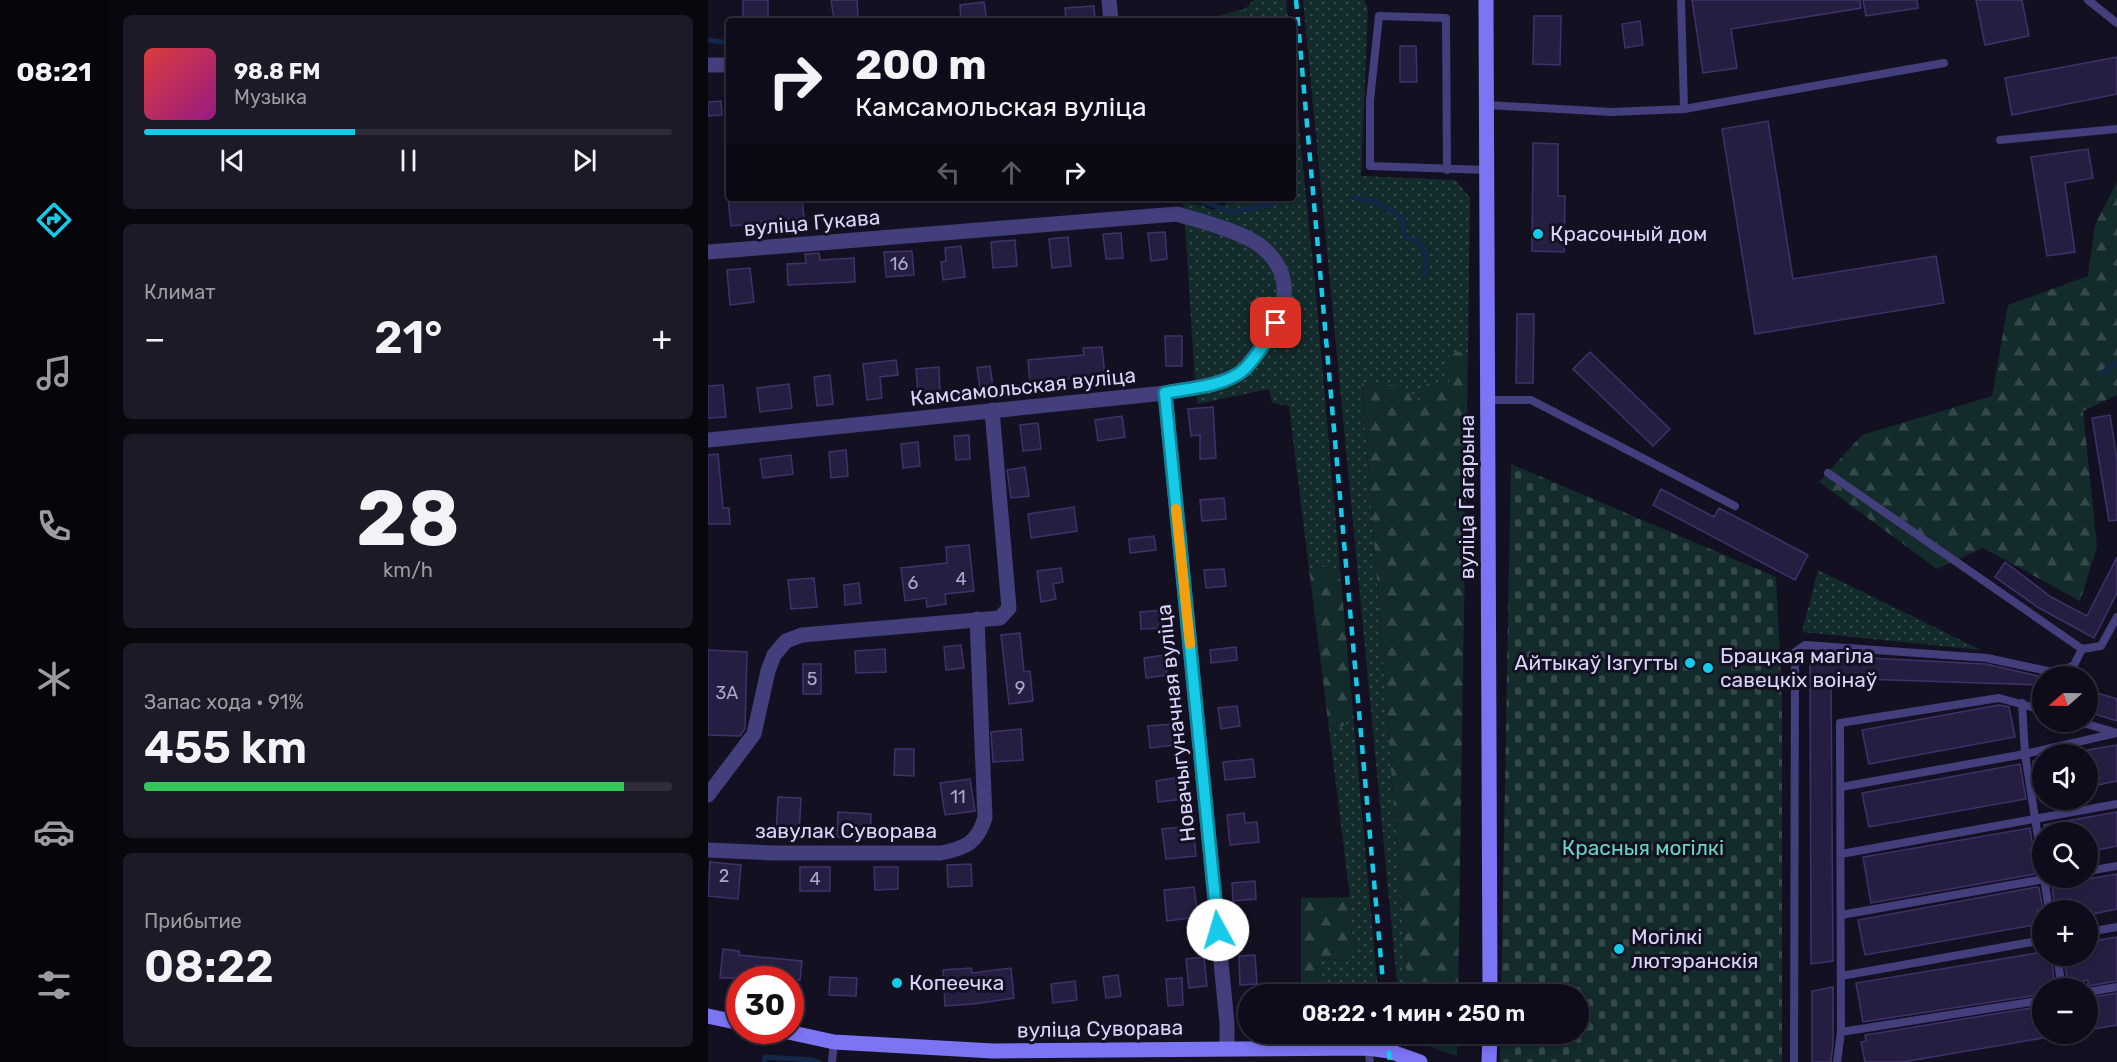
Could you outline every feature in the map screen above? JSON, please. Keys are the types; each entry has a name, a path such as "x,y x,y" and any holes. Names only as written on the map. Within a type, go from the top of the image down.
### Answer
{"main road":[{"name":"вуліца Гагарына","path":"1486,0 1490,984"},
{"path":"708,1016 726,1020"},
{"name":"вуліца Суворава","path":"804,1035 834,1042 1070,1056 1369,1055 1389,1051 1420,1062"},
{"path":"1489,1062 1490,1044"}],"street":[{"path":"1109,0 1111,18"},
{"path":"708,65 726,65"},
{"name":"вуліца Гукава","path":"708,252 1177,214 1225,229 1261,246 1278,264 1285,286"},
{"name":"Камсамольская вуліца","path":"708,440 1165,393 1221,382 1242,372 1270,336 1283,309 1285,286"},
{"name":"Новачыгуначная вуліца","path":"1165,393 1225,999 1227,1055"},
{"path":"708,795 754,734 768,671 774,655 786,641 802,636 1000,618 1009,608 992,410"},
{"name":"завулак Суворава","path":"708,850 776,854 941,853 969,844 979,835 985,818 977,620"}],"lane":[{"path":"1682,0 1684,109"},
{"path":"2088,0 2117,23"},
{"path":"1447,170 1446,18 1379,16 1370,100 1370,166 1447,170 1487,170"},
{"path":"1487,105 1612,112 1684,109 1944,63"},
{"path":"2000,140 2117,129"},
{"path":"1488,400 1532,400 1735,506"},
{"path":"1828,473 2082,649 2101,646 2117,617"},
{"path":"1794,1062 1795,652 1805,645 1987,658 2057,673 2074,665 2082,649"},
{"path":"1836,1062 1841,1032 1840,723 1999,698 2032,706"},
{"path":"2022,703 2025,754 2036,822"},
{"path":"2098,727 2117,733"},
{"path":"1841,787 2025,754 2117,733"},
{"path":"1841,854 2117,804"},
{"path":"2098,869 2117,866"},
{"path":"1841,915 2032,878"},
{"path":"2098,930 2117,927"},
{"path":"1841,976 2032,942"},
{"path":"2098,990 2117,987"},
{"path":"1841,1032 2032,1002"},
{"path":"832,1062 834,1042"}],"green space":[{"path":"1254,0 1286,0 1288,18 1252,18 1245,9"},
{"path":"1303,0 1364,0 1368,8 1361,176 1456,180 1470,198 1468,355 1457,351 1449,383 1416,408 1362,384 1407,984 1397,984"},
{"path":"1245,9 1252,18 1220,18 1220,15"},
{"path":"1296,97 1341,580 1325,567 1309,569 1289,406 1272,403 1269,389 1197,404 1196,391 1244,375 1290,285 1285,262 1264,241 1184,211 1183,203 1201,205 1213,210 1226,204 1226,201 1296,201"},
{"path":"2117,182 2117,395 2083,411 2097,547 2080,601 1983,548 1937,569 1819,482 1862,435 1992,396 2008,305 2088,276 2095,225"},
{"path":"1185,224 1258,250 1275,267 1281,287 1266,335 1239,368 1195,383"},
{"path":"1457,351 1468,355 1458,984 1407,984 1362,383 1405,386 1416,407 1427,384 1449,383 1447,358"},
{"name":"Красныя могілкі","path":"1511,464 1776,577 1782,702 1782,1062 1500,1062 1500,1044 1589,1044 1589,984 1501,984"},
{"path":"1325,567 1341,580 1353,713 1342,727 1329,729 1309,569"},
{"path":"1818,570 1981,650 1802,632"},
{"path":"1353,713 1377,984 1324,984 1317,958 1347,961 1356,947 1348,919 1350,897 1329,729 1342,727"},
{"path":"1350,897 1348,919 1356,947 1348,961 1318,958 1324,984 1301,984 1301,898"},
{"path":"1431,1044 1457,1044 1457,1056 1431,1047"}],"building":[{"path":"743,0 768,0 768,17 743,18"},
{"path":"831,0 857,0 858,17 834,18"},
{"path":"1692,0 1860,0 1861,8 1731,29 1737,68 1703,73"},
{"path":"1863,0 1917,0 1918,8 1866,16"},
{"path":"1976,0 2022,0 2029,36 1985,45"},
{"path":"984,2 987,18 961,18 960,5"},
{"path":"1094,6 1095,18 1066,18 1065,8"},
{"path":"1534,16 1561,16 1560,65 1533,64"},
{"path":"1640,21 1643,45 1625,48 1622,24"},
{"path":"1400,46 1416,46 1417,82 1400,82"},
{"path":"2117,57 2117,94 2012,115 2005,78"},
{"path":"721,101 722,115 708,116 708,102"},
{"path":"1768,121 1793,279 1936,256 1944,303 1755,334 1722,129"},
{"path":"1533,143 1558,144 1558,196 1565,196 1564,252 1532,251"},
{"path":"2088,149 2093,178 2065,183 2075,252 2047,256 2031,157"},
{"path":"728,201 802,201 804,218 731,226"},
{"path":"1165,232 1167,259 1151,261 1148,233"},
{"path":"1121,233 1123,258 1106,259 1103,234"},
{"path":"1068,237 1071,266 1052,268 1049,239"},
{"path":"1015,240 1017,266 993,268 991,242"},
{"path":"961,246 965,277 943,280 941,262 946,261 945,248"},
{"path":"912,251 914,275 886,277 884,252"},
{"path":"819,253 820,260 854,258 855,282 788,285 787,264 806,263 805,254"},
{"path":"750,268 754,302 730,305 727,270"},
{"path":"1517,314 1534,314 1533,383 1516,383"},
{"path":"1165,336 1182,336 1182,366 1166,366"},
{"path":"1102,347 1105,376 1030,382 1028,360 1084,355 1083,348"},
{"path":"1590,352 1670,429 1653,446 1573,369"},
{"path":"896,360 898,375 880,377 882,398 867,400 863,364"},
{"path":"990,366 993,387 980,388 977,368"},
{"path":"939,367 940,392 918,393 916,369"},
{"path":"830,375 833,404 817,406 814,377"},
{"path":"789,384 792,408 760,412 757,388"},
{"path":"723,385 726,417 708,418 708,386"},
{"path":"1213,407 1216,458 1200,459 1200,435 1191,436 1188,409"},
{"path":"2110,415 2117,460 2117,520 2109,521 2092,418"},
{"path":"1122,416 1125,437 1098,441 1095,420"},
{"path":"1038,423 1041,449 1023,451 1020,425"},
{"path":"969,435 970,459 956,460 954,436"},
{"path":"918,442 920,466 903,468 901,444"},
{"path":"846,450 848,476 831,478 829,452"},
{"path":"718,454 723,508 729,508 730,524 708,524 708,455"},
{"path":"791,455 793,474 763,478 760,459"},
{"path":"1025,467 1029,496 1011,498 1007,470"},
{"path":"1661,489 1714,517 1719,508 1808,555 1795,580 1653,505"},
{"path":"1224,498 1226,519 1202,521 1200,500"},
{"path":"1074,507 1077,531 1031,538 1028,514"},
{"path":"1154,536 1156,550 1130,553 1129,539"},
{"path":"969,545 974,591 945,594 946,604 927,607 926,598 905,601 901,568 947,563 946,547"},
{"path":"2117,557 2117,593 2094,638 2039,608 1995,577 2005,562 2051,597 2087,616"},
{"path":"1061,568 1063,582 1053,584 1056,599 1041,602 1037,571"},
{"path":"1224,569 1226,586 1206,588 1204,570"},
{"path":"814,578 817,607 791,609 788,580"},
{"path":"859,583 861,603 845,605 844,585"},
{"path":"1164,610 1165,628 1141,629 1140,612"},
{"path":"1020,633 1024,672 1030,671 1033,701 1009,704 1001,635"},
{"path":"961,645 964,668 946,670 944,647"},
{"path":"1236,647 1237,660 1211,663 1210,650"},
{"path":"885,649 886,672 856,673 855,651"},
{"path":"708,650 747,652 745,729 740,736 708,735"},
{"path":"1165,655 1167,675 1146,678 1144,658"},
{"path":"1810,655 1986,664 2032,674 2032,685 1831,678 1833,961 1811,964"},
{"path":"803,664 821,664 821,694 803,694"},
{"path":"2098,693 2117,699 2117,721 2098,715"},
{"path":"1999,705 2009,707 2015,737 1869,764 1862,730"},
{"path":"1237,706 1240,726 1221,729 1218,708"},
{"path":"1173,724 1175,745 1150,748 1148,726"},
{"path":"1021,729 1023,760 993,762 991,732"},
{"path":"2117,745 2117,781 2098,785 2098,748"},
{"path":"895,749 914,749 914,776 894,775"},
{"path":"1253,759 1255,777 1225,780 1223,762"},
{"path":"2020,764 2026,799 1869,827 1862,793"},
{"path":"1181,777 1184,799 1158,802 1156,781"},
{"path":"970,779 975,811 945,815 940,783"},
{"path":"778,797 801,798 799,834 776,833"},
{"path":"838,812 871,814 870,839 837,837"},
{"path":"2117,812 2117,846 2098,850 2098,822 2061,822"},
{"path":"1244,813 1245,823 1257,822 1259,842 1230,845 1227,815"},
{"path":"1193,826 1196,856 1166,859 1162,829"},
{"path":"2030,828 2032,875 1871,903 1863,857"},
{"path":"710,862 741,865 738,899 708,896"},
{"path":"971,864 972,886 948,887 947,865"},
{"path":"800,867 830,867 830,891 800,891"},
{"path":"874,867 898,867 898,889 875,890"},
{"path":"2117,874 2117,909 2098,913 2098,900 2054,900 2052,888 2098,888 2098,877"},
{"path":"1255,881 1256,899 1233,901 1232,883"},
{"path":"1194,887 1198,917 1167,921 1164,890"},
{"path":"2032,888 2039,888 2041,900 2032,900 2032,925 1865,955 1858,920"},
{"path":"2117,937 2117,981 2098,984 2098,978 2067,978 2065,966 2098,966 2098,940"},
{"path":"723,949 739,951 739,955 802,961 801,966 726,966 726,978 720,978"},
{"path":"2032,954 2032,966 2052,966 2054,978 2032,978 2032,996 1863,1022 1856,983"},
{"path":"1255,955 1257,984 1240,984 1239,956"},
{"path":"1204,957 1207,986 1189,988 1186,959"},
{"path":"971,968 972,973 1011,968 1014,998 945,1006 943,970"},
{"path":"1118,975 1121,996 1106,998 1103,977"},
{"path":"830,977 857,978 856,996 829,995"},
{"path":"1182,978 1183,1005 1168,1006 1166,979"},
{"path":"1075,981 1077,1000 1053,1003 1051,984"},
{"path":"1833,987 1831,1062 1812,1062 1812,991"},
{"path":"2117,993 2117,1025 2098,1028 2098,996"},
{"path":"2032,1008 2032,1040 1903,1062 1865,1062 1861,1042 1866,1041 1865,1035"}],"waterway":[{"path":"708,40 726,43"},
{"path":"1354,198 1376,202 1404,219 1402,226 1406,237 1420,243 1427,257 1424,274"},
{"path":"1200,201 1233,212 1285,201"},
{"path":"2101,374 2117,362"},
{"path":"764,1062 765,1057 819,1062"}],"railway":[{"path":"1296,0 1383,984"},
{"path":"1388,1044 1390,1062"}],"slow traffic":[{"path":"1176,509 1190,644"}],"place":[{"name":"Красочный дом","path":"1538,234"},
{"name":"Айтыкаў Ізгугты","path":"1690,663"},
{"name":"Брацкая магіла савецкіх воінаў","path":"1708,668"},
{"name":"Могілкі лютэранскія","path":"1619,949"},
{"name":"Копеечка","path":"897,983"}],"route":[{"path":"1218,930 1165,393 1221,382 1242,372 1270,336 1276,323"}]}
